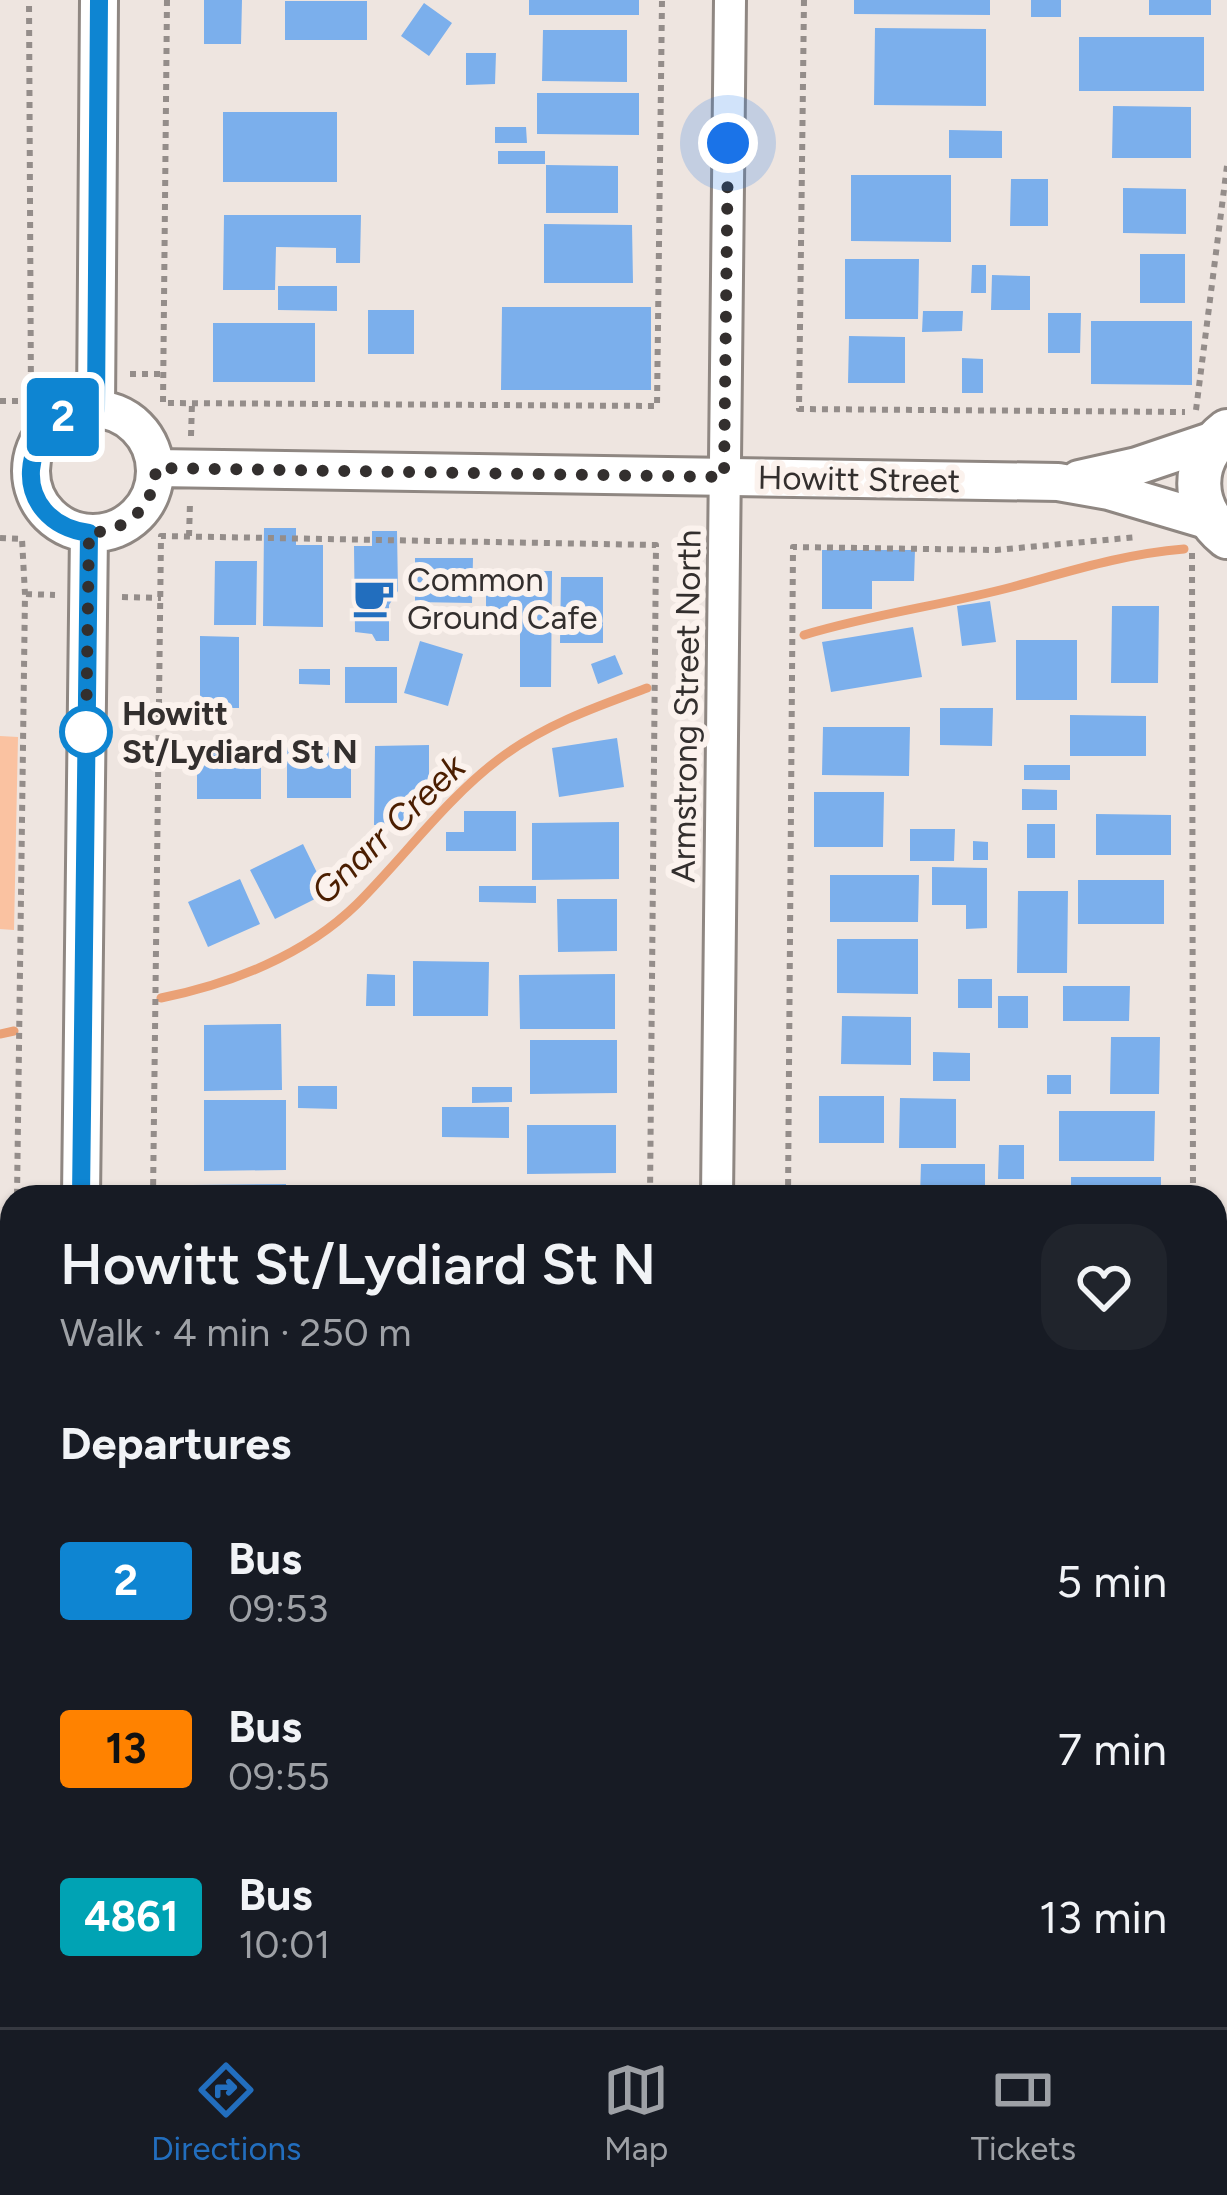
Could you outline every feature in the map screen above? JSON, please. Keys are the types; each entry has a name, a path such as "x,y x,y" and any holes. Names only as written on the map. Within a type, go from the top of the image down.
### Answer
{"main road":[{"path":"1214,535 1200,501 1198,478 1204,457 1224,432"}],"street":[{"path":"96,409 99,0"},
{"name":"Armstrong Street North","path":"717,1185 730,0"},
{"path":"96,409 118,414 137,427 150,446 156,468 152,491 133,519 112,530 89,533 68,528 50,516 15,467 59,419 96,409"},
{"name":"Howitt Street","path":"1058,482 1137,466 1224,432"},
{"name":"Howitt Street","path":"156,468 1058,482 1109,491 1214,535"},
{"path":"81,1185 89,533"}],"path":[{"path":"0,400 31,400 28,0"},
{"path":"167,0 163,403 634,406 657,406 662,0"},
{"path":"804,0 800,409 1195,413 1227,166"},
{"path":"1193,1185 1214,535"},
{"path":"154,1185 161,536 656,545 650,1185"},
{"path":"788,1185 793,547 1026,549 1149,536"},
{"path":"0,538 22,539 25,594 17,1185"}],"shaded area":[{"path":"0,736 18,737 14,930 0,929"}],"building":[{"path":"204,0 242,0 241,44 204,44"},
{"path":"529,0 639,0 639,15 529,15"},
{"path":"854,0 990,0 990,15 854,14"},
{"path":"1031,0 1061,0 1061,17 1031,17"},
{"path":"1149,0 1211,0 1211,15 1149,15"},
{"path":"285,1 367,1 367,40 285,40"},
{"path":"424,3 452,23 429,56 401,36"},
{"path":"875,28 986,29 986,106 874,105"},
{"path":"543,30 627,30 627,82 542,81"},
{"path":"1079,37 1204,37 1204,91 1079,91"},
{"path":"466,53 496,53 495,84 466,85"},
{"path":"537,93 639,93 639,135 537,134"},
{"path":"1113,106 1191,107 1191,158 1112,158"},
{"path":"223,112 337,112 337,182 223,182"},
{"path":"495,127 526,127 527,143 495,143"},
{"path":"949,130 1002,131 1002,158 949,158"},
{"path":"498,151 545,151 545,164 498,164"},
{"path":"546,165 618,166 618,213 546,213"},
{"path":"851,175 951,175 951,242 851,241"},
{"path":"1011,179 1048,179 1048,226 1010,226"},
{"path":"1123,188 1186,189 1186,234 1123,233"},
{"path":"224,215 361,215 360,263 336,263 336,248 276,247 275,290 223,290"},
{"path":"544,224 632,225 633,283 544,283"},
{"path":"1140,254 1185,254 1185,303 1140,303"},
{"path":"845,259 919,259 918,319 845,319"},
{"path":"972,265 986,265 986,293 971,293"},
{"path":"992,275 1030,276 1030,310 991,310"},
{"path":"278,286 337,286 337,311 278,310"},
{"path":"502,307 651,307 651,390 501,390"},
{"path":"368,310 414,310 414,354 368,354"},
{"path":"923,311 963,311 962,331 922,332"},
{"path":"1048,313 1081,313 1080,353 1048,353"},
{"path":"1091,321 1192,321 1192,385 1091,384"},
{"path":"213,323 315,323 315,382 213,382"},
{"path":"849,336 905,337 905,383 848,383"},
{"path":"962,358 983,359 983,393 962,393"},
{"path":"264,528 296,528 296,545 323,545 323,627 263,626"},
{"name":"Common Ground Cafe","path":"372,531 397,531 398,591 389,605 389,641 355,632 354,546 372,546"},
{"path":"822,550 915,550 914,581 872,581 872,609 822,609"},
{"path":"415,558 473,558 472,603 415,602"},
{"path":"215,561 257,561 256,625 214,625"},
{"path":"486,571 552,571 551,687 520,687 520,629 486,629"},
{"path":"561,577 603,577 603,643 560,643"},
{"path":"990,601 996,642 962,646 957,606"},
{"path":"1112,606 1159,606 1158,683 1111,683"},
{"path":"913,627 922,677 831,692 822,642"},
{"path":"200,636 239,637 239,708 200,708"},
{"path":"1016,640 1077,640 1077,700 1016,700"},
{"path":"420,641 463,654 448,706 404,693"},
{"path":"615,655 623,674 598,684 591,664"},
{"path":"345,667 397,667 397,703 345,703"},
{"path":"299,669 330,669 330,685 299,684"},
{"path":"940,708 993,708 992,746 940,745"},
{"path":"1070,715 1146,716 1146,756 1070,756"},
{"path":"823,727 910,727 909,776 822,775"},
{"path":"617,738 624,787 559,797 552,748"},
{"path":"197,743 261,744 261,799 197,799"},
{"path":"429,745 429,792 419,791 419,811 408,811 409,825 374,825 375,746"},
{"path":"287,747 351,747 351,798 287,798"},
{"path":"1024,765 1070,765 1070,780 1024,780"},
{"path":"1022,789 1057,790 1057,810 1022,810"},
{"path":"814,792 884,792 883,847 814,847"},
{"path":"464,811 516,811 516,851 446,851 446,832 464,832"},
{"path":"1096,814 1171,815 1171,855 1096,855"},
{"path":"619,822 619,879 532,880 532,823"},
{"path":"1027,824 1055,824 1055,858 1027,858"},
{"path":"910,829 955,829 954,861 910,861"},
{"path":"973,841 988,842 988,860 973,860"},
{"path":"303,844 327,893 275,919 250,870"},
{"path":"932,867 987,868 987,928 966,929 966,905 932,905"},
{"path":"830,875 919,875 918,922 830,922"},
{"path":"240,879 260,924 208,947 188,902"},
{"path":"1078,880 1164,880 1164,924 1078,924"},
{"path":"479,886 536,886 536,903 479,902"},
{"path":"1018,891 1068,891 1067,973 1017,973"},
{"path":"557,899 617,899 617,951 558,952"},
{"path":"837,939 918,939 918,994 837,993"},
{"path":"413,961 489,962 488,1016 413,1016"},
{"path":"367,974 395,975 395,1006 366,1006"},
{"path":"615,974 615,1029 520,1029 519,975"},
{"path":"958,979 992,979 992,1008 958,1008"},
{"path":"1063,986 1130,986 1129,1021 1063,1021"},
{"path":"998,996 1028,996 1028,1028 998,1028"},
{"path":"842,1016 911,1017 911,1065 841,1064"},
{"path":"281,1024 282,1090 204,1091 204,1025"},
{"path":"1111,1037 1160,1037 1159,1094 1110,1094"},
{"path":"530,1040 617,1040 617,1093 530,1094"},
{"path":"933,1052 970,1053 970,1081 933,1081"},
{"path":"1047,1075 1071,1075 1071,1094 1047,1094"},
{"path":"298,1086 337,1086 337,1109 298,1108"},
{"path":"472,1087 512,1087 512,1102 472,1103"},
{"path":"819,1096 884,1096 884,1143 819,1143"},
{"path":"900,1098 956,1099 956,1148 899,1148"},
{"path":"204,1100 286,1100 286,1170 204,1171"},
{"path":"442,1107 509,1107 509,1138 442,1137"},
{"path":"1059,1111 1155,1111 1154,1161 1059,1161"},
{"path":"527,1125 616,1125 616,1173 527,1174"},
{"path":"999,1145 1024,1145 1024,1179 998,1179"},
{"path":"921,1164 985,1164 985,1185 920,1185"},
{"path":"1071,1177 1161,1177 1161,1185 1071,1185"}],"waterway":[{"name":"Gnarr Creek","path":"804,635 1118,559 1184,549"},
{"name":"Gnarr Creek","path":"161,998 240,976 314,938 357,904 443,810 499,759 552,727 647,688"},
{"name":"Gnarr Creek","path":"0,1034 14,1031"}],"bus line":[{"name":"2","path":"81,1185 89,533 68,528 50,516 33,488 31,466 35,448 59,419 96,409 99,0"}],"place":[{"name":"Common Ground Cafe","path":"373,598"},
{"name":"Howitt St/Lydiard St N","path":"86,732"}],"route":[{"path":"86,732 89,533 112,530 133,519 152,491 156,468 724,477 728,143"}]}
